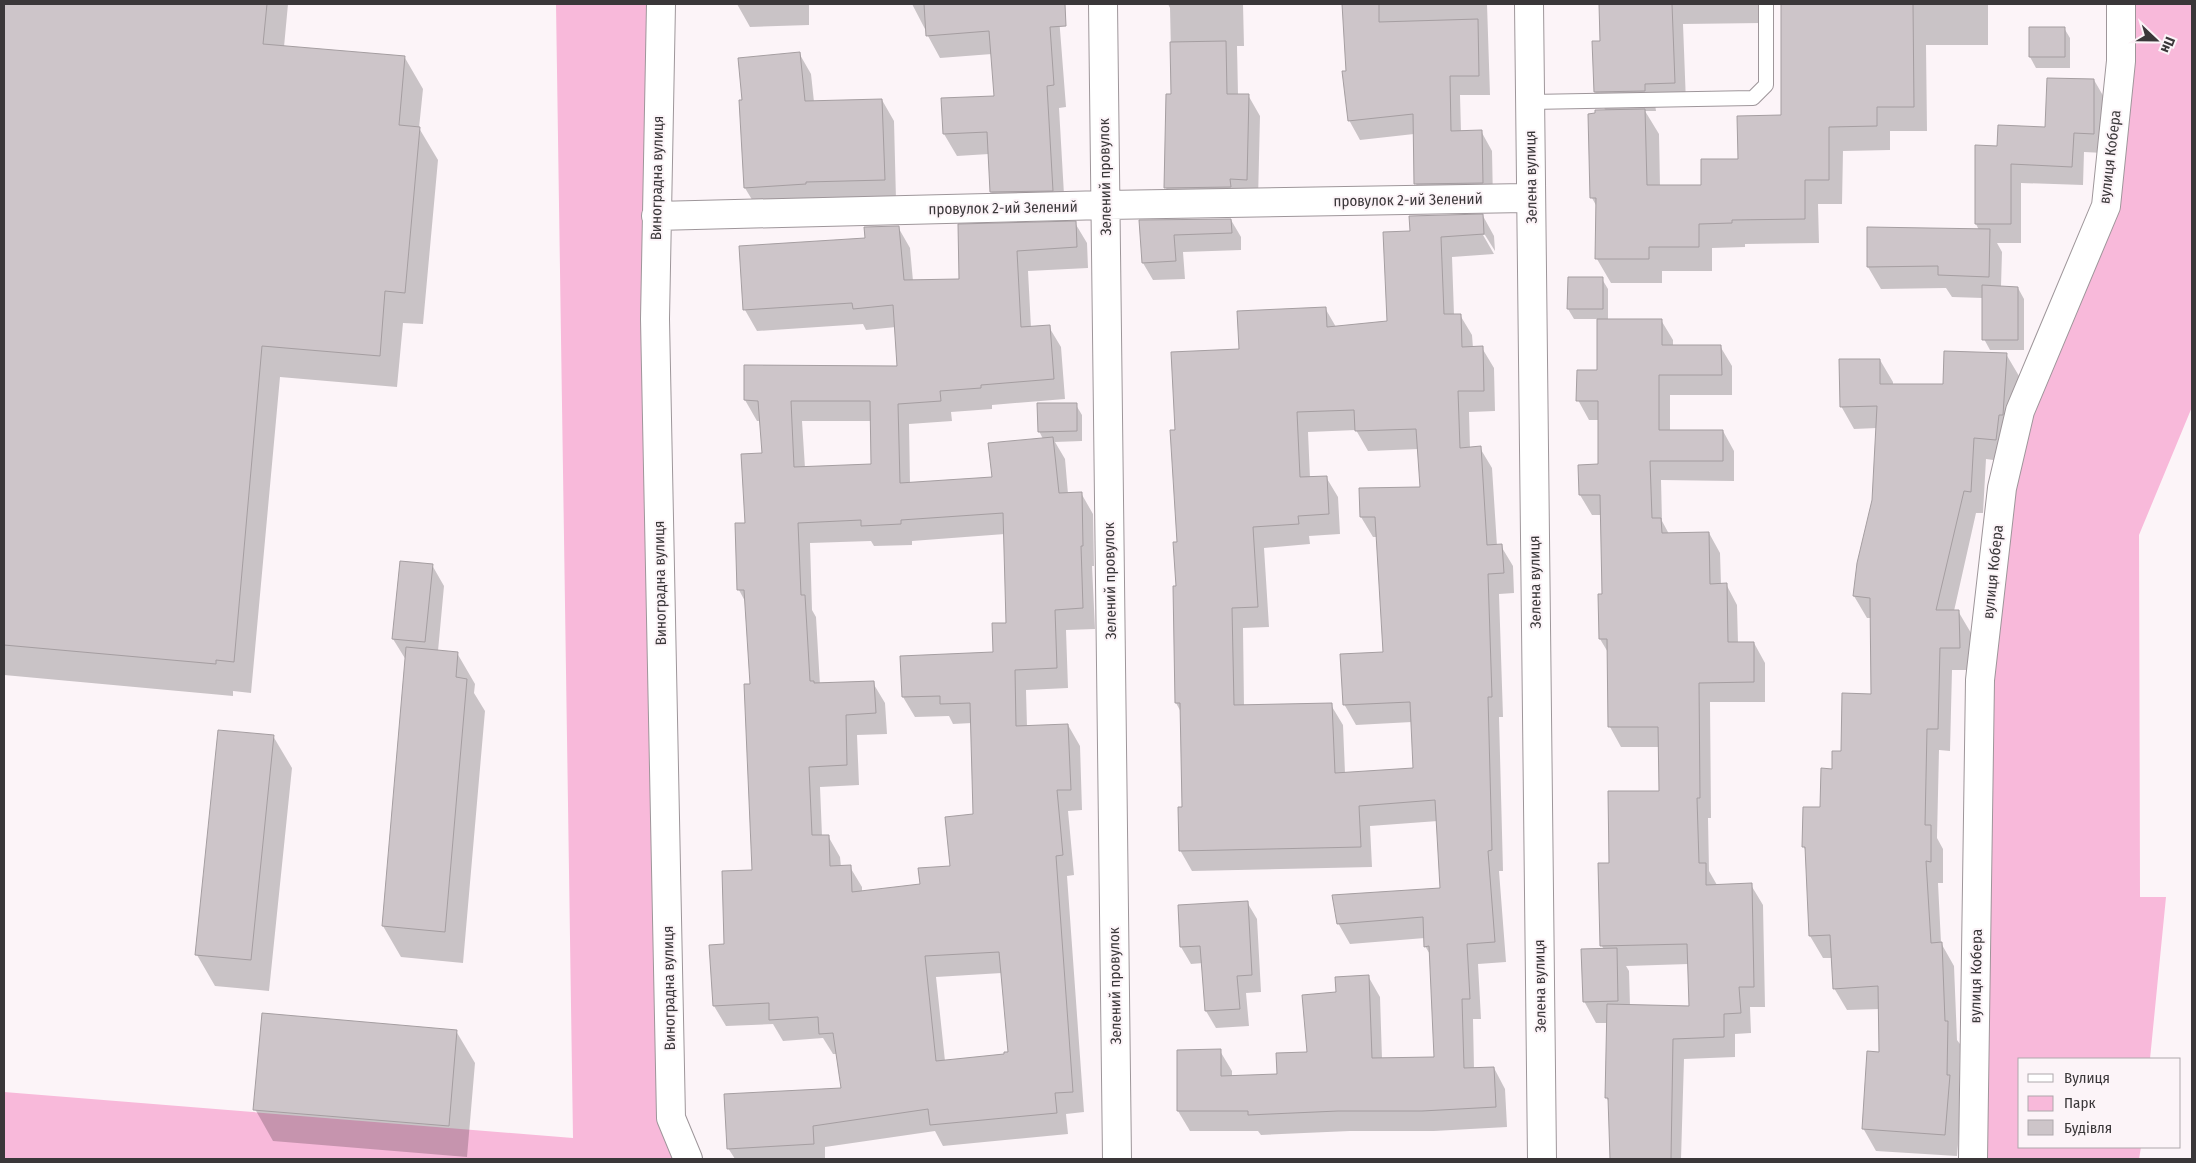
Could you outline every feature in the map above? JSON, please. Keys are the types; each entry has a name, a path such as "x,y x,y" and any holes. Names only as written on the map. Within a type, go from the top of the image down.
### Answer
{"street":[{"name":"Виноградна вулиця","path":"660,4 655,329 671,1118 688,1159"},
{"name":"Зелений провулок","path":"1103,4 1118,1159"},
{"name":"Зелена вулиця","path":"1529,4 1542,1159"},
{"name":"вулиця Кобера","path":"1974,1159 1980,680 2002,488 2020,411 2106,206 2121,61 2121,4"},
{"name":"провулок 2-ий Зелений","path":"656,216 1106,205 1531,198"}],"lane":[{"path":"1530,102 1753,98 1766,85 1766,4"}],"green space":[{"path":"556,4 648,4 643,315 657,1121 674,1159 4,1159 4,1092 573,1138"},
{"path":"2132,4 2192,4 2192,407 2139,535 2140,897 2166,897 2150,1058 2018,1058 2018,1148 2141,1148 2139,1159 1985,1159 1993,676 2012,491 2030,415 2119,210"}],"building":[{"path":"4,4 267,4 263,44 405,56 399,125 420,127 405,293 385,291 380,356 262,346 234,662 216,660 216,664 4,645"},
{"path":"924,4 1065,4 1066,26 1050,27 1054,85 1047,86 1053,191 990,192 987,132 943,134 941,98 994,96 989,31 926,36"},
{"path":"1342,4 1379,4 1379,22 1478,19 1479,76 1450,76 1451,131 1482,130 1483,183 1414,184 1413,114 1348,121 1342,71 1346,71"},
{"path":"1599,4 1672,4 1675,83 1645,84 1645,91 1594,92 1592,41 1600,41"},
{"path":"1781,4 1913,4 1914,107 1877,107 1877,126 1829,127 1829,180 1805,180 1805,219 1732,220 1732,223 1699,224 1699,247 1649,247 1649,259 1595,259 1596,198 1590,198 1588,114 1595,113 1595,110 1645,109 1647,185 1701,185 1701,159 1738,159 1737,116 1781,115"},
{"path":"2029,27 2065,27 2065,57 2029,57"},
{"path":"1226,41 1227,94 1249,94 1247,180 1230,179 1231,187 1164,188 1166,94 1171,94 1170,42"},
{"path":"800,52 805,101 882,99 885,180 806,182 806,184 744,188 739,100 742,100 738,58"},
{"path":"2047,78 2094,79 2094,134 2074,133 2072,167 2011,164 2011,224 1975,224 1975,145 1997,146 1998,125 2045,127"},
{"path":"1483,214 1484,234 1441,237 1444,314 1461,314 1462,347 1483,346 1484,391 1458,391 1460,448 1481,446 1487,545 1502,544 1504,573 1488,574 1492,697 1488,697 1492,850 1488,851 1495,942 1467,944 1470,999 1462,999 1464,1068 1494,1067 1496,1107 1422,1111 1338,1111 1248,1115 1248,1111 1177,1111 1177,1050 1221,1049 1221,1076 1277,1074 1276,1053 1307,1052 1302,995 1336,992 1335,977 1369,975 1372,1058 1434,1057 1429,946 1424,947 1423,917 1337,924 1332,895 1440,888 1435,800 1359,806 1361,847 1179,851 1178,807 1182,807 1180,703 1175,703 1173,586 1176,586 1173,542 1177,542 1170,430 1175,430 1171,352 1239,349 1237,311 1326,307 1327,327 1387,321 1383,232 1410,231 1409,216","holes":["1354,410 1355,431 1416,429 1420,487 1359,488 1360,517 1375,517 1383,652 1340,654 1343,705 1410,702 1413,768 1335,773 1332,703 1234,705 1232,608 1258,607 1253,527 1299,524 1298,516 1329,514 1327,476 1300,477 1297,412"]},
{"path":"1231,219 1232,233 1174,235 1176,261 1142,263 1139,220"},
{"path":"1076,221 1077,247 1017,251 1021,327 1050,325 1054,379 981,385 981,388 940,391 941,401 898,404 900,483 992,477 988,443 1053,437 1059,493 1082,492 1083,608 1055,610 1057,668 1015,670 1016,726 1068,724 1071,790 1057,790 1063,855 1056,856 1073,1092 1055,1093 1057,1113 930,1125 928,1109 813,1126 814,1144 727,1149 724,1094 841,1088 833,1033 819,1034 818,1017 769,1020 769,1003 713,1006 709,945 724,944 722,871 752,870 744,684 750,684 744,590 737,590 735,523 745,523 741,454 762,453 758,401 744,400 744,365 897,366 893,305 853,309 852,303 743,310 739,246 865,238 864,227 899,226 904,280 959,279 958,224","holes":["791,401 870,401 871,464 794,467","1003,513 1006,623 992,623 993,652 900,656 902,697 940,696 940,704 970,703 973,814 945,817 950,866 918,868 920,884 852,892 851,865 830,866 829,835 812,835 809,767 847,765 846,715 876,713 874,681 814,683 814,681 810,681 805,595 801,595 798,523 861,520 861,526 901,524 901,520","999,952 1008,1052 936,1061 925,956"]},
{"path":"1867,227 1990,229 1989,277 1938,275 1938,266 1867,267"},
{"path":"1568,277 1603,277 1603,309 1567,309"},
{"path":"1982,285 2018,287 2018,340 1982,340"},
{"path":"1597,319 1662,319 1662,345 1721,345 1722,375 1659,375 1659,430 1723,430 1723,461 1650,461 1652,518 1661,518 1662,533 1709,532 1710,584 1727,583 1728,642 1754,642 1754,682 1699,683 1700,798 1697,798 1699,863 1706,863 1706,885 1752,883 1754,987 1739,987 1741,1013 1724,1014 1724,1037 1673,1039 1671,1159 1610,1159 1608,1098 1605,1098 1607,1004 1689,1006 1687,944 1600,946 1598,863 1609,863 1608,791 1659,791 1658,727 1608,727 1607,639 1599,639 1598,594 1602,594 1600,495 1579,495 1578,465 1598,464 1598,401 1576,401 1577,370 1597,370"},
{"path":"1944,351 2007,353 2003,415 1999,415 1996,440 1974,438 1971,492 1964,491 1936,610 1959,610 1960,648 1940,648 1938,729 1927,729 1925,825 1931,825 1931,862 1926,861 1931,943 1942,942 1945,1021 1948,1021 1947,1075 1950,1075 1945,1135 1862,1129 1867,1051 1879,1052 1878,986 1833,989 1830,935 1809,936 1805,847 1802,847 1803,807 1820,807 1821,768 1832,769 1832,751 1841,751 1842,693 1871,694 1870,598 1853,596 1857,563 1872,500 1877,406 1840,407 1839,359 1880,359 1880,384 1943,384"},
{"path":"1037,403 1077,403 1077,431 1038,432"},
{"path":"400,561 433,564 425,642 392,639"},
{"path":"406,647 458,652 456,677 467,679 445,932 382,926"},
{"path":"218,730 274,735 251,960 195,955"},
{"path":"1248,901 1252,975 1237,976 1240,1009 1205,1011 1200,946 1180,947 1178,905"},
{"path":"1617,948 1618,1001 1583,1002 1581,949"},
{"path":"262,1013 457,1030 449,1126 253,1110"}]}
